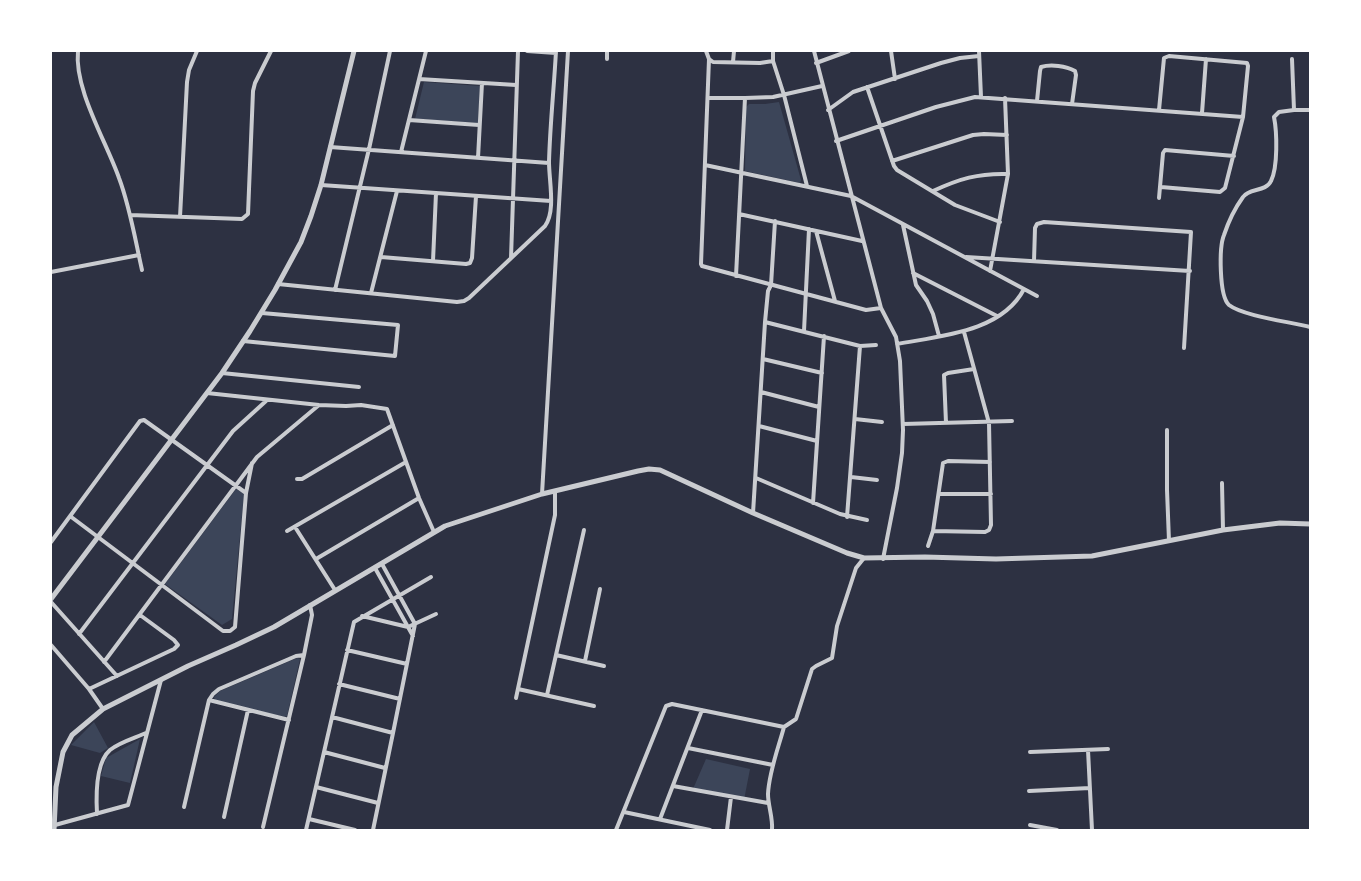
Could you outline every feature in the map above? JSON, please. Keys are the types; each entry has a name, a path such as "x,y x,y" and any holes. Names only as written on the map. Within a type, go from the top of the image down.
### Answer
{"street":[{"path":"78,51 80,78 119,178 130,215 142,270"},
{"path":"180,217 187,82 189,70 197,51"},
{"path":"130,215 242,219 248,214 253,91 271,51"},
{"path":"117,676 51,600 222,373 262,313 301,242 312,216 354,51"},
{"path":"335,290 369,149 390,51"},
{"path":"401,152 426,51"},
{"path":"511,258 518,51"},
{"path":"278,284 456,302 464,301 511,258 548,222 551,201 549,163 556,52 527,51"},
{"path":"542,494 568,51"},
{"path":"607,51 607,59"},
{"path":"706,51 709,59 701,264 704,268 866,310 881,308"},
{"path":"733,62 734,51"},
{"path":"773,51 773,60 784,95 807,186"},
{"path":"814,51 862,241 881,308 891,325 900,361 903,424 902,453 897,488 882,559"},
{"path":"816,63 849,51"},
{"path":"891,51 895,78"},
{"path":"828,110 853,92 951,60 979,54 981,97"},
{"path":"1159,110 1164,58 1169,56 1247,63 1243,117 1223,191 1197,191 1160,187"},
{"path":"709,59 714,62 760,64 773,60"},
{"path":"1202,113 1206,59"},
{"path":"1292,59 1294,110"},
{"path":"1037,101 1041,66 1070,68 1075,71 1076,75 1072,104"},
{"path":"419,79 516,85"},
{"path":"478,158 482,83"},
{"path":"708,98 784,95 822,86"},
{"path":"867,87 892,161 897,170 954,204 1000,222"},
{"path":"836,141 936,107 981,97 1243,117"},
{"path":"736,276 745,98"},
{"path":"990,271 994,259 1008,174 1005,98"},
{"path":"1310,110 1279,112 1274,117 1276,153 1271,183 1266,187 1244,195 1223,235 1221,245 1224,298 1230,305 1243,312 1310,327"},
{"path":"409,120 480,125"},
{"path":"892,161 973,135 1007,135"},
{"path":"330,147 549,163"},
{"path":"1159,198 1163,153 1165,150 1234,156"},
{"path":"705,165 850,196 1037,296"},
{"path":"933,191 976,175 990,173 1008,174"},
{"path":"321,185 551,201"},
{"path":"372,293 397,191"},
{"path":"433,261 436,193"},
{"path":"381,257 470,263 472,258 476,196"},
{"path":"739,214 862,241"},
{"path":"753,513 765,322 768,291 771,285 775,221"},
{"path":"1034,261 1035,228 1037,224 1053,222 1191,232 1184,348"},
{"path":"903,225 916,285 934,314 939,336"},
{"path":"804,331 809,229"},
{"path":"816,230 835,301"},
{"path":"51,272 139,255"},
{"path":"964,257 1190,271"},
{"path":"913,273 997,316"},
{"path":"897,344 964,332 1009,310 1016,303 1024,289"},
{"path":"243,341 395,356 398,326 262,313"},
{"path":"765,322 860,346 876,345"},
{"path":"933,531 984,532 989,530 991,525 989,423 964,332"},
{"path":"813,503 824,336"},
{"path":"847,516 856,419 860,346"},
{"path":"763,359 822,373"},
{"path":"946,423 944,375 974,369"},
{"path":"222,373 359,387"},
{"path":"761,392 819,407"},
{"path":"207,393 319,405 367,405 387,409 419,498 434,532"},
{"path":"79,634 233,431 266,400"},
{"path":"104,662 257,457 319,405"},
{"path":"856,419 882,422"},
{"path":"51,542 140,421 147,421 171,441 246,492"},
{"path":"903,424 1012,422"},
{"path":"297,479 302,479 393,425"},
{"path":"758,426 817,441"},
{"path":"1167,430 1169,541"},
{"path":"928,546 933,531 943,463 948,461 990,462"},
{"path":"287,531 406,462"},
{"path":"70,516 224,632 230,631 235,627 246,492 252,463"},
{"path":"161,680 128,804 55,828 56,787 63,752 72,735 102,709 188,666 274,626 434,532 459,521 542,494 649,469 660,470 753,513 847,553 864,558 882,559 925,557 996,559 1092,556 1223,530 1280,523 1310,524"},
{"path":"851,477 877,480"},
{"path":"756,478 847,516 867,520"},
{"path":"1222,483 1223,530"},
{"path":"516,698 555,515 555,491"},
{"path":"939,494 991,494"},
{"path":"316,559 419,498"},
{"path":"296,526 335,590"},
{"path":"547,695 584,530"},
{"path":"616,830 666,706 672,704 784,727 796,720 812,669 832,658 837,626 856,568 864,558"},
{"path":"373,830 416,624 382,564"},
{"path":"375,568 413,636"},
{"path":"306,830 354,622 431,577"},
{"path":"585,661 600,589"},
{"path":"263,827 304,655 312,615 310,605"},
{"path":"362,616 408,627 436,614"},
{"path":"89,689 174,649 178,645 140,615"},
{"path":"51,645 89,689 102,709"},
{"path":"347,650 407,664"},
{"path":"556,654 604,666"},
{"path":"184,807 209,700 213,694 219,689 296,656 304,655"},
{"path":"339,684 400,699"},
{"path":"518,689 594,706"},
{"path":"209,700 289,720"},
{"path":"224,817 248,710"},
{"path":"660,819 702,710"},
{"path":"332,717 393,733"},
{"path":"772,830 768,791 784,727"},
{"path":"96,814 96,789 103,758 111,749 147,732"},
{"path":"688,748 773,765"},
{"path":"1030,752 1108,749"},
{"path":"1088,750 1092,830"},
{"path":"324,752 386,768"},
{"path":"673,786 768,803"},
{"path":"316,787 378,803"},
{"path":"1029,790 1090,788"},
{"path":"727,830 731,797"},
{"path":"624,812 710,830"},
{"path":"309,819 355,830"},
{"path":"1030,826 1057,830"}],"shaded area":[{"path":"424,82 480,86 478,123 415,119"},
{"path":"779,102 801,180 800,183 745,171 746,107 749,104"},
{"path":"236,489 244,494 232,619 222,625 165,584"},
{"path":"297,658 300,659 287,716 215,701 214,697 220,691"},
{"path":"94,722 108,748 100,753 71,745"},
{"path":"140,739 130,783 101,776 106,758"},
{"path":"706,759 750,769 744,800 693,789"}]}
